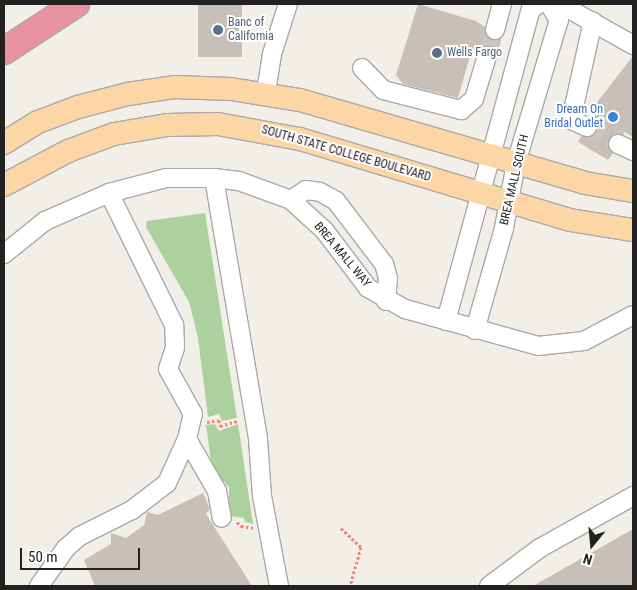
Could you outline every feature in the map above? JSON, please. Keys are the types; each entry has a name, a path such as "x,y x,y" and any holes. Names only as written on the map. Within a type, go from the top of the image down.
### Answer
{"highway":[{"path":"4,52 76,4"}],"main road":[{"path":"4,143 38,122 78,107 128,94 175,87 266,92 585,183 633,191"},
{"name":"SOUTH STATE COLLEGE BOULEVARD","path":"4,185 68,151 114,134 167,125 218,124 300,138 570,220 633,230"}],"lane":[{"path":"266,92 272,54 288,4"},
{"path":"495,30 502,4"},
{"path":"446,321 531,9 539,4"},
{"name":"BREA MALL SOUTH","path":"475,330 510,201 516,163 559,20 549,4"},
{"path":"560,4 633,45"},
{"path":"587,127 571,120 593,21"},
{"path":"362,68 383,90 461,110 474,99 487,56"},
{"name":"BREA MALL WAY","path":"4,254 45,221 109,193 166,178 214,178 239,181 291,200 324,230 368,288 386,301 446,321 518,342 556,346 597,336 633,315"},
{"path":"214,178 258,439 262,496 279,586"},
{"path":"291,200 306,190 320,192 336,202 384,264 388,278 386,301"},
{"path":"39,586 66,548 80,536 132,510 167,483 187,439 193,414 168,369 175,348 174,325 109,193"},
{"path":"187,439 217,490 222,518"},
{"path":"491,585 540,548 633,496"}],"path":[{"path":"206,422 219,420 220,426 238,421"},
{"path":"341,528 361,547 350,586"}],"green space":[{"path":"205,213 237,418 222,421 219,414 208,417 198,338 189,302 146,227 147,221"},
{"path":"215,424 219,431 238,424 253,524 245,522 244,518 229,516 229,487 212,469 206,425"}],"building":[{"name":"Banc of California","path":"198,4 242,4 242,57 198,57"},
{"name":"Wells Fargo","path":"418,4 476,21 485,27 488,38 501,39 497,54 490,46 480,48 477,53 471,52 458,98 403,84 396,75"},
{"name":"Dream On Bridal Outlet","path":"633,56 633,137 625,132 623,135 612,136 607,144 613,153 608,160 578,142 581,136 589,137 596,132 597,125 592,118 598,101"},
{"path":"203,493 210,509 206,514 252,586 95,586 84,560 111,544 111,533 126,538 144,525 147,512 158,515"},
{"path":"633,529 633,586 533,586"}],"tunnel":[{"path":"487,56 495,30"},
{"path":"587,127 618,144"}],"place":[{"name":"Banc of California","path":"218,30"},
{"name":"Wells Fargo","path":"437,53"},
{"name":"Dream On Bridal Outlet","path":"613,117"}]}
